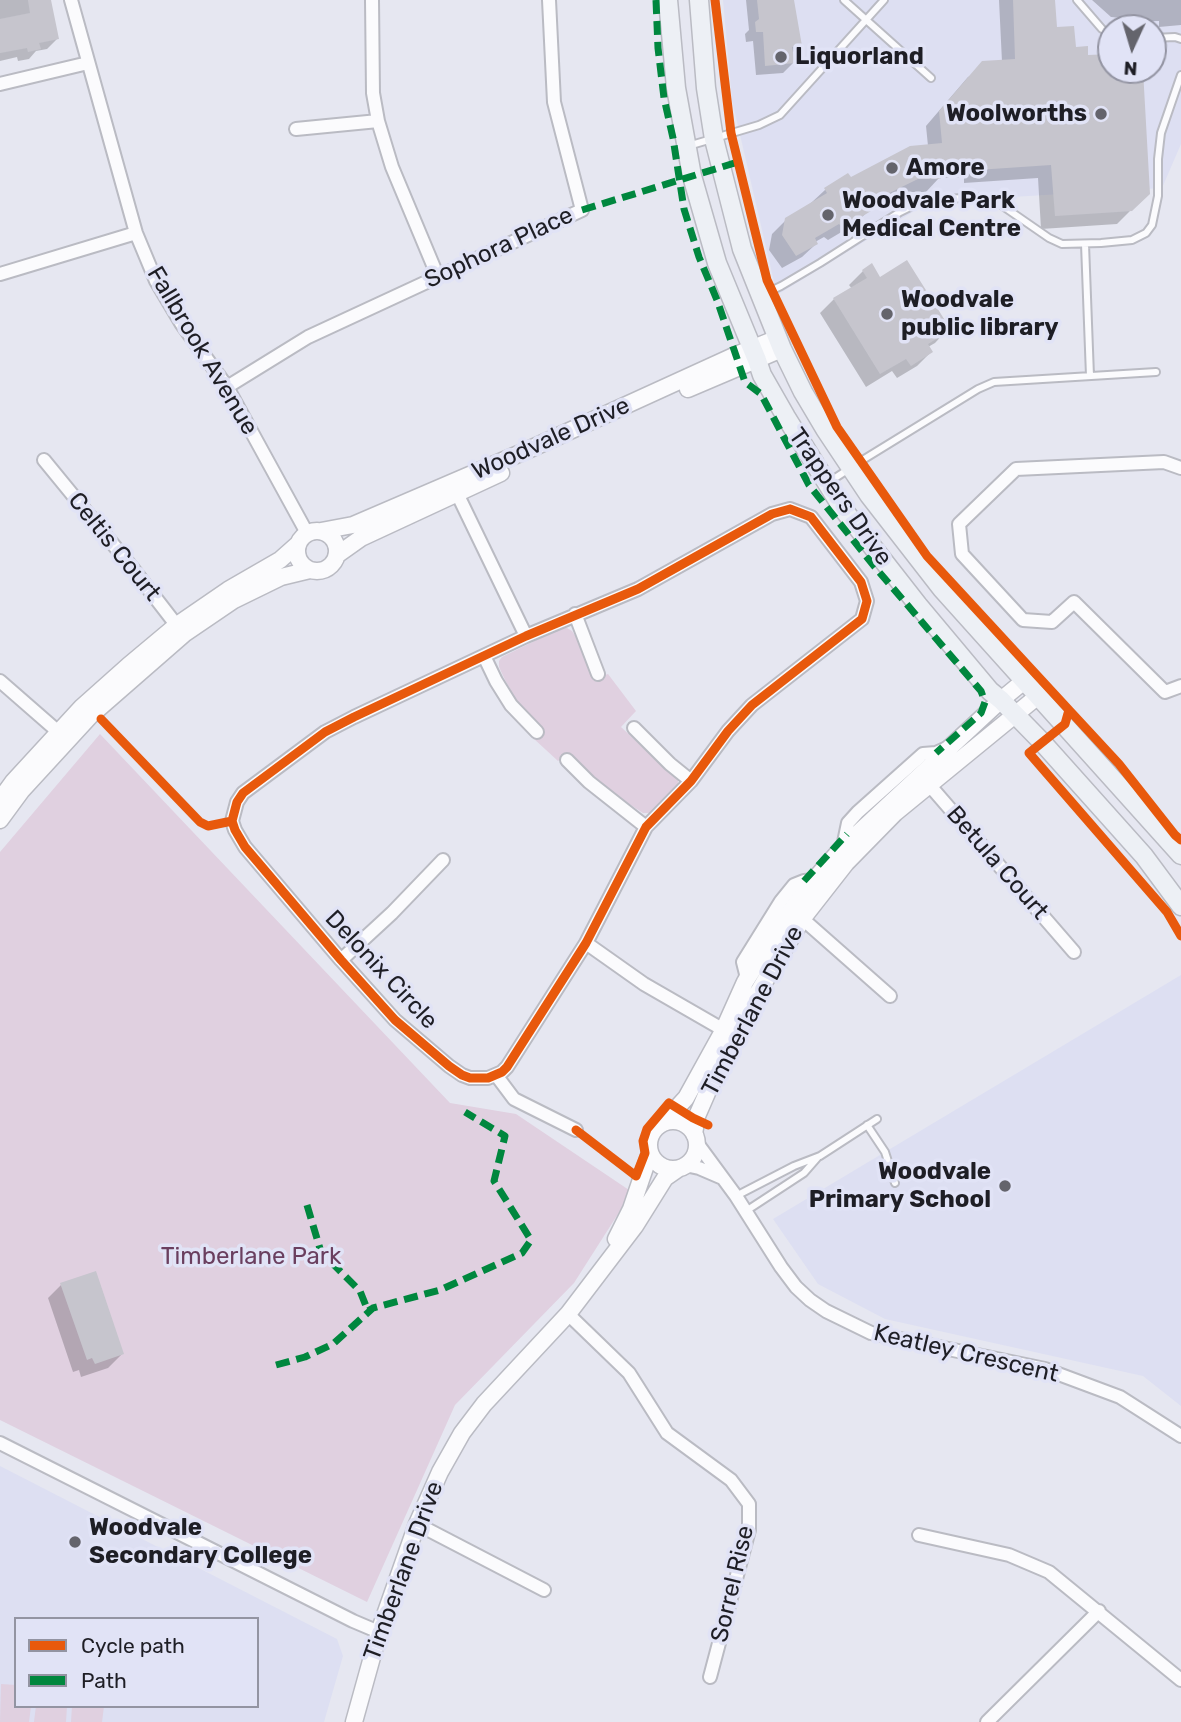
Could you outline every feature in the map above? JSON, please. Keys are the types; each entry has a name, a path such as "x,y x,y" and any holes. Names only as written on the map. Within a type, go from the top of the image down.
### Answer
{"main road":[{"name":"Trappers Drive","path":"668,0 676,88 692,176 717,263 762,375 780,407 843,509 918,605 990,691 1042,742 1144,856 1181,906"},
{"name":"Trappers Drive","path":"699,0 706,88 714,139 742,248 780,344 809,401 869,495 942,589 1181,855"}],"street":[{"name":"Fallbrook Avenue","path":"71,0 136,233 156,281 181,323 227,387 309,536"},
{"path":"372,0 373,93 378,121 392,167 438,276"},
{"name":"Sophora Place","path":"227,387 307,337 582,210 554,102 549,0"},
{"path":"0,84 88,63"},
{"path":"296,129 378,121"},
{"path":"0,274 136,233"},
{"name":"Woodvale Drive","path":"0,800 13,782 63,736 90,716 180,630 228,590 280,560 309,536 353,525 454,488 598,428 780,344"},
{"name":"Celtis Court","path":"44,460 180,630"},
{"path":"1181,468 1164,462 1016,469 959,524 962,554 1023,620 1052,622 1074,602 1166,692 1181,686"},
{"path":"454,488 526,636"},
{"name":"Woodvale Drive","path":"337,555 361,538 454,488"},
{"name":"Delonix Circle","path":"790,509 811,517 861,582 867,601 862,619 752,705 728,731 691,781 646,827 586,943 513,1058 502,1072 496,1075 470,1078 449,1066 395,1020 239,838 232,821 237,802 243,793 325,732 575,614 638,589 772,514 790,509"},
{"path":"309,536 332,537 336,543 337,555 330,567 317,572 300,563 298,557 309,536"},
{"name":"Woodvale Drive","path":"180,630 281,577 310,570"},
{"path":"575,614 598,674"},
{"path":"484,656 511,705 537,732"},
{"path":"0,681 63,736"},
{"name":"Timberlane Drive","path":"745,982 797,914 895,813 954,744 1024,681"},
{"name":"Timberlane Drive","path":"664,1122 686,1098 757,994 814,880 844,847 925,780 1038,696"},
{"path":"634,728 691,781"},
{"name":"Woodvale Drive","path":"0,820 63,736"},
{"name":"Timberlane Drive","path":"844,847 848,823 894,778 923,754 941,751 954,744"},
{"path":"567,760 589,782 646,827"},
{"name":"Betula Court","path":"925,780 1074,952"},
{"path":"341,960 392,913 443,860"},
{"name":"Timberlane Drive","path":"696,1139 697,1116 729,1033 745,982 743,962 794,885 814,880"},
{"path":"797,914 890,996"},
{"path":"586,943 644,984 729,1033"},
{"path":"496,1075 514,1099 576,1130"},
{"path":"682,1167 694,1156 696,1139 690,1128 678,1121 664,1122 657,1126 649,1138 650,1153 658,1164 671,1169 699,1168 723,1179"},
{"name":"Keatley Crescent","path":"696,1139 796,1287 826,1311 871,1333 1045,1369 1120,1397 1181,1436"},
{"name":"Timberlane Drive","path":"603,1266 631,1209 650,1153"},
{"name":"Timberlane Drive","path":"354,1722 379,1632 417,1524 440,1472 462,1433 484,1404 568,1314 635,1226 665,1178 682,1167"},
{"name":"Sorrel Rise","path":"568,1314 629,1374 667,1433 731,1480 749,1504 749,1530 710,1677"},
{"path":"0,1443 379,1632"},
{"path":"417,1524 544,1590"},
{"path":"919,1535 1010,1555 1049,1572 1181,1680"},
{"path":"987,1722 1099,1611"}],"lane":[{"path":"844,0 931,78"},
{"path":"686,146 759,125 780,115 884,0"},
{"path":"1077,0 1097,23"},
{"path":"761,295 771,292 820,263 900,212 928,200 980,197 994,200 1048,238 1062,244 1132,240 1146,233 1152,225 1158,196 1157,171 1161,134 1181,75"},
{"path":"1085,244 1090,376"},
{"path":"827,484 978,389 994,382 1156,372"},
{"path":"736,1196 794,1166 820,1156 877,1119"},
{"path":"867,1125 885,1152 895,1183"},
{"path":"746,1211 804,1174 820,1156"}],"shaded area":[{"path":"723,0 1181,0 1181,144 1162,188 929,202 777,295 732,100"},
{"name":"Woodvale Primary School","path":"1181,975 1181,1406 1143,1376 885,1319 818,1284 773,1219"},
{"name":"Woodvale Secondary College","path":"0,1466 337,1639 343,1656 324,1722 0,1722"}],"green space":[{"path":"561,628 572,631 576,637 594,679 608,674 636,711 621,727 678,780 678,785 649,813 643,813 601,786 568,753 558,761 533,738 542,730 518,703 505,680 499,667 502,657"},
{"name":"Timberlane Park","path":"100,734 450,1103 516,1114 632,1192 574,1283 455,1405 367,1602 0,1420 0,852"},
{"path":"1,1684 14,1685 14,1708 31,1708 29,1722 0,1722"},
{"path":"36,1708 67,1708 66,1722 34,1722"},
{"path":"72,1708 104,1708 102,1722 71,1722"}],"building":[{"path":"28,0 51,0 59,39 39,43 41,49 28,52 27,48 0,53 0,19 30,13"},
{"path":"757,0 794,0 802,46 792,47 795,63 765,66 763,32 756,32 755,22 759,19"},
{"path":"1013,0 1055,0 1057,27 1074,26 1076,47 1088,46 1088,55 1097,55 1097,84 1144,84 1150,194 1132,211 1055,216 1051,165 977,170 977,164 941,166 941,179 918,179 867,204 871,211 843,228 839,224 815,238 818,244 796,256 782,235 785,218 827,193 824,188 848,173 851,177 910,146 942,143 939,111 982,61 1015,59"},
{"path":"907,260 951,330 928,344 933,352 911,366 906,359 880,374 833,298 867,278 862,270 872,263 880,277"},
{"path":"96,1271 124,1354 95,1364 92,1358 87,1360 60,1283"}],"marked path":[{"path":"656,0 664,98 684,209 745,382 761,394 809,485 981,691 985,702 981,713 936,753"},
{"path":"582,210 738,162"},
{"path":"804,881 847,834"},
{"path":"276,1365 305,1357 333,1344 373,1308 440,1290 522,1253 531,1240 494,1181 505,1136 465,1112"},
{"path":"307,1205 321,1252 360,1291 368,1311 373,1308"}],"cycle path":[{"path":"715,0 731,133 767,280 837,427 927,556 1069,710 1065,724 1029,753 1167,912 1181,936"},
{"path":"790,509 811,517 861,582 867,601 862,619 752,705 728,731 691,781 646,827 586,943 507,1067 488,1078 462,1075 395,1020 245,847 232,821 237,802 243,793 325,732 526,636 638,589 772,514 790,509"},
{"path":"1069,710 1119,764 1181,840"},
{"path":"101,719 200,822 208,826 232,821"},
{"path":"576,1130 636,1176 645,1153 643,1141 647,1129 669,1103 708,1125"}],"place":[{"name":"Liquorland","path":"781,57"},
{"name":"Woolworths","path":"1101,114"},
{"name":"Amore","path":"892,168"},
{"name":"Woodvale Park Medical Centre","path":"828,215"},
{"name":"Woodvale public library","path":"887,314"},
{"name":"Woodvale Primary School","path":"1005,1186"},
{"name":"Woodvale Secondary College","path":"75,1542"}]}
